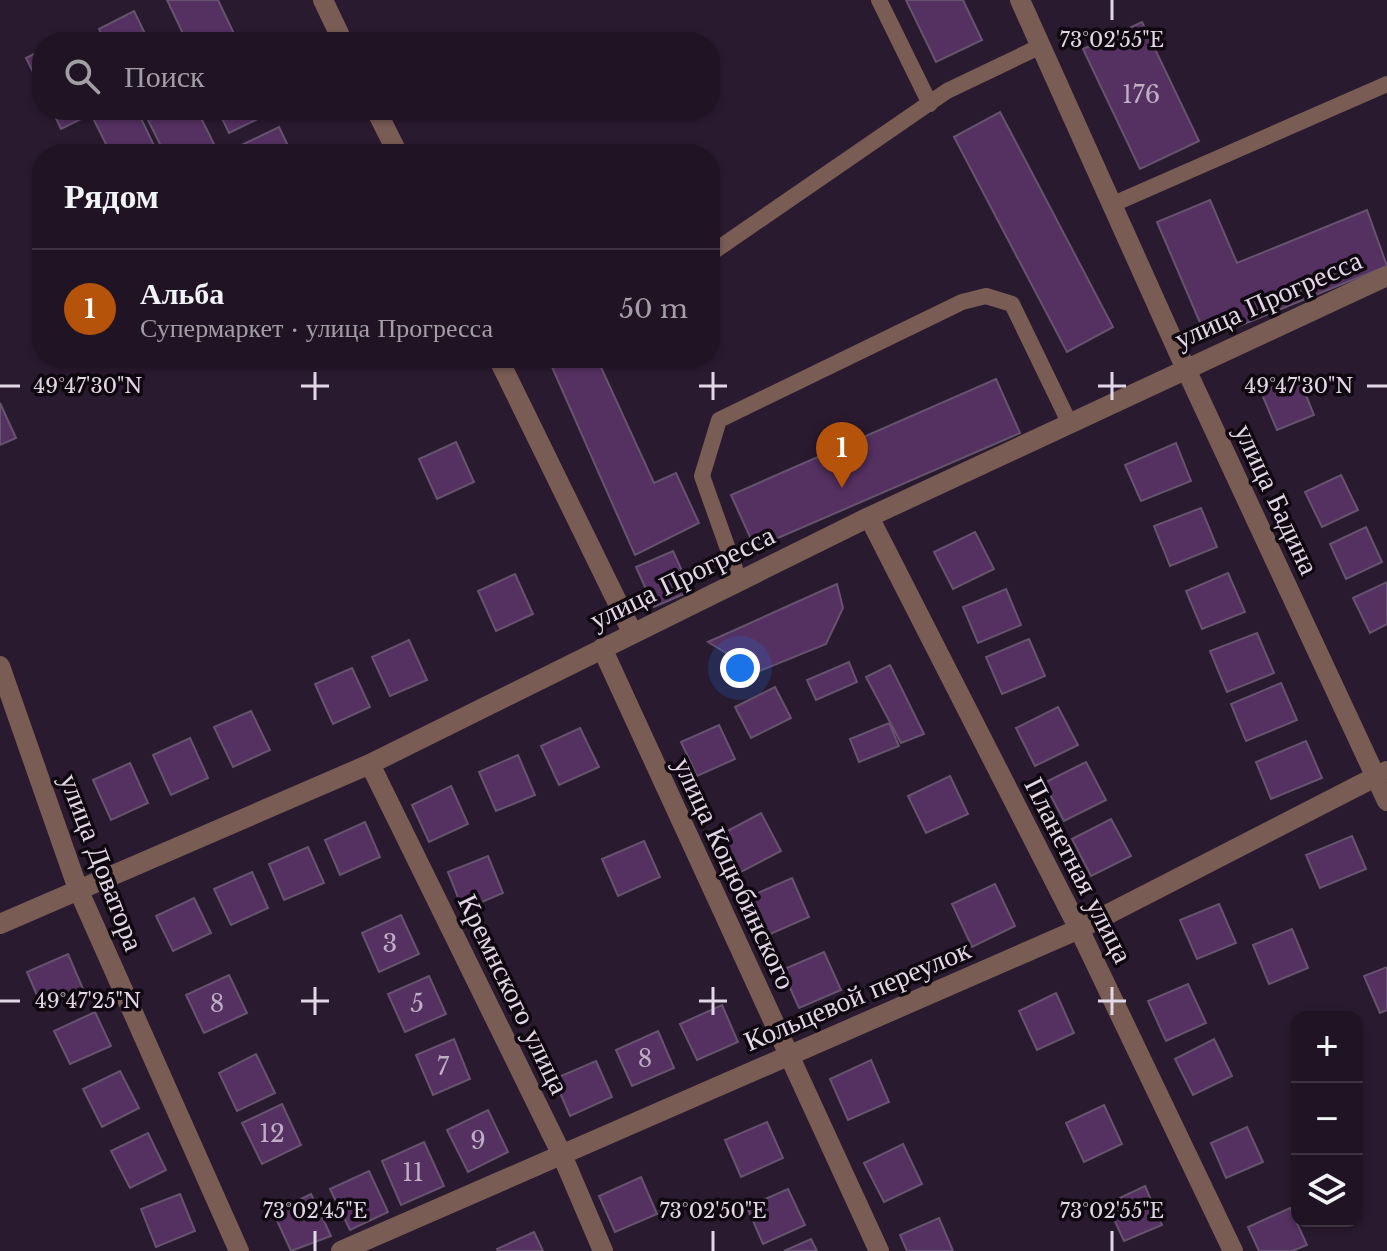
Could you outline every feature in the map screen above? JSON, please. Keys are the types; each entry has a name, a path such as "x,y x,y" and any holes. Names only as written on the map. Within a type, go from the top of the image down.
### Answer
{"street":[{"path":"323,0 338,32"},
{"name":"улица Бадина","path":"1020,0 1185,367 1381,774 1387,801"},
{"path":"381,120 393,144"},
{"name":"улица Прогресса","path":"0,924 370,764 869,517 1185,367 1387,276"},
{"path":"503,368 632,632"},
{"name":"Планетная улица","path":"869,517 1079,929 1233,1251"},
{"name":"улица Коцюбинского","path":"602,648 879,1251"},
{"name":"улица Доватора","path":"0,666 78,889 239,1251"},
{"name":"Кремнского улица","path":"370,764 562,1155 603,1251"},
{"name":"Кольцевой переулок","path":"341,1251 1079,929 1381,774"}],"lane":[{"path":"879,0 930,104"},
{"path":"720,247 947,91 1041,46"},
{"path":"1111,205 1387,84"},
{"path":"739,580 702,476 719,420 962,302 986,296 1012,304 1069,422"}],"building":[{"path":"167,0 218,0 233,32 182,32"},
{"path":"906,0 963,0 982,40 936,62"},
{"path":"134,11 144,32 100,32 99,29"},
{"path":"1142,22 1199,141 1140,169 1083,49"},
{"path":"32,55 32,70 26,58"},
{"path":"1000,112 1113,327 1067,352 954,137"},
{"path":"57,120 79,120 61,129"},
{"path":"94,120 142,120 153,144 106,144"},
{"path":"148,120 202,120 214,144 160,144"},
{"path":"223,120 256,120 229,133"},
{"path":"279,127 287,144 244,144"},
{"path":"1210,200 1237,263 1367,210 1387,266 1207,339 1157,222"},
{"path":"552,368 601,368 654,483 676,473 699,523 635,555"},
{"path":"1298,376 1314,415 1277,430 1261,392"},
{"path":"996,379 1020,433 755,548 731,495"},
{"path":"0,403 16,438 0,445"},
{"path":"456,442 474,482 437,499 419,459"},
{"path":"1176,443 1191,481 1141,501 1125,465"},
{"path":"1341,475 1358,510 1322,527 1305,492"},
{"path":"1201,508 1217,547 1170,566 1154,526"},
{"path":"1366,527 1382,562 1346,579 1330,544"},
{"path":"975,532 994,569 953,589 934,552"},
{"path":"673,551 691,591 654,607 636,567"},
{"path":"1228,573 1245,612 1202,629 1186,591"},
{"path":"515,574 533,614 496,631 478,591"},
{"path":"1387,582 1387,624 1370,633 1353,598"},
{"path":"837,584 843,608 826,644 757,672 708,642"},
{"path":"1006,589 1021,625 978,643 963,607"},
{"path":"1257,633 1274,673 1227,692 1210,651"},
{"path":"1029,639 1045,676 1002,694 986,657"},
{"path":"409,640 427,680 390,696 372,657"},
{"path":"849,662 857,682 816,700 807,680"},
{"path":"890,665 924,734 901,743 866,677"},
{"path":"352,668 370,707 333,724 315,684"},
{"path":"1281,683 1297,720 1246,741 1231,704"},
{"path":"775,687 791,718 751,738 735,707"},
{"path":"1058,707 1078,745 1035,766 1016,728"},
{"path":"251,711 270,750 233,767 214,727"},
{"path":"889,723 899,746 859,762 850,739"},
{"path":"719,725 735,759 697,776 681,742"},
{"path":"580,728 599,767 559,785 541,746"},
{"path":"190,738 208,778 171,795 153,755"},
{"path":"1306,741 1322,778 1271,799 1256,762"},
{"path":"518,755 535,795 496,811 479,772"},
{"path":"1086,762 1106,800 1064,821 1044,783"},
{"path":"130,763 148,803 111,820 93,780"},
{"path":"950,776 968,814 926,833 908,796"},
{"path":"451,786 468,824 429,842 412,805"},
{"path":"761,813 781,851 739,873 720,835"},
{"path":"1111,819 1131,856 1091,876 1072,839"},
{"path":"365,822 380,857 340,875 325,840"},
{"path":"1352,836 1366,869 1320,888 1306,855"},
{"path":"644,841 660,877 618,896 602,859"},
{"path":"308,847 324,883 284,900 269,864"},
{"path":"488,856 503,893 463,910 448,872"},
{"path":"252,872 268,908 231,925 214,889"},
{"path":"792,878 809,917 768,935 751,896"},
{"path":"995,884 1015,926 972,947 952,904"},
{"path":"194,898 211,933 173,951 156,916"},
{"path":"1219,904 1236,943 1197,959 1180,920"},
{"path":"401,915 419,954 379,972 362,933"},
{"path":"1292,929 1308,968 1269,984 1253,945"},
{"path":"824,952 841,990 799,1008 782,970"},
{"path":"68,954 83,989 42,1007 27,972"},
{"path":"1387,967 1387,1010 1380,1013 1364,976"},
{"path":"229,975 247,1013 204,1033 186,995"},
{"path":"429,976 446,1014 405,1032 388,994"},
{"path":"1188,984 1206,1023 1166,1041 1148,1001"},
{"path":"1056,993 1074,1033 1037,1050 1019,1011"},
{"path":"722,1005 738,1042 697,1060 680,1024"},
{"path":"95,1012 111,1046 70,1064 54,1031"},
{"path":"658,1031 674,1068 632,1086 616,1050"},
{"path":"454,1039 470,1079 433,1095 416,1055"},
{"path":"1214,1039 1232,1076 1193,1095 1175,1059"},
{"path":"256,1054 275,1093 237,1111 219,1073"},
{"path":"871,1060 889,1102 848,1120 830,1079"},
{"path":"596,1061 612,1097 570,1116 554,1079"},
{"path":"120,1071 139,1108 102,1127 83,1089"},
{"path":"282,1104 301,1145 262,1164 242,1123"},
{"path":"1104,1105 1122,1144 1084,1162 1066,1123"},
{"path":"488,1110 508,1152 468,1172 447,1130"},
{"path":"767,1122 783,1158 741,1177 725,1140"},
{"path":"1247,1127 1263,1162 1226,1178 1211,1143"},
{"path":"148,1133 166,1170 130,1188 111,1151"},
{"path":"424,1142 444,1186 401,1205 382,1161"},
{"path":"903,1144 922,1184 884,1202 864,1163"},
{"path":"369,1171 388,1212 350,1230 330,1189"},
{"path":"641,1177 657,1214 615,1232 599,1196"},
{"path":"1145,1186 1162,1225 1124,1241 1107,1204"},
{"path":"788,1189 805,1225 763,1244 747,1207"},
{"path":"180,1194 195,1231 156,1247 141,1209"},
{"path":"311,1194 331,1236 291,1251 273,1212"},
{"path":"1290,1208 1291,1227 1299,1227 1307,1245 1292,1251 1259,1251 1248,1227"},
{"path":"939,1218 953,1251 907,1251 900,1235"},
{"path":"534,1232 543,1251 497,1249"},
{"path":"811,1239 817,1251 784,1251"}],"place":[{"name":"Альба","path":"842,488"}]}
